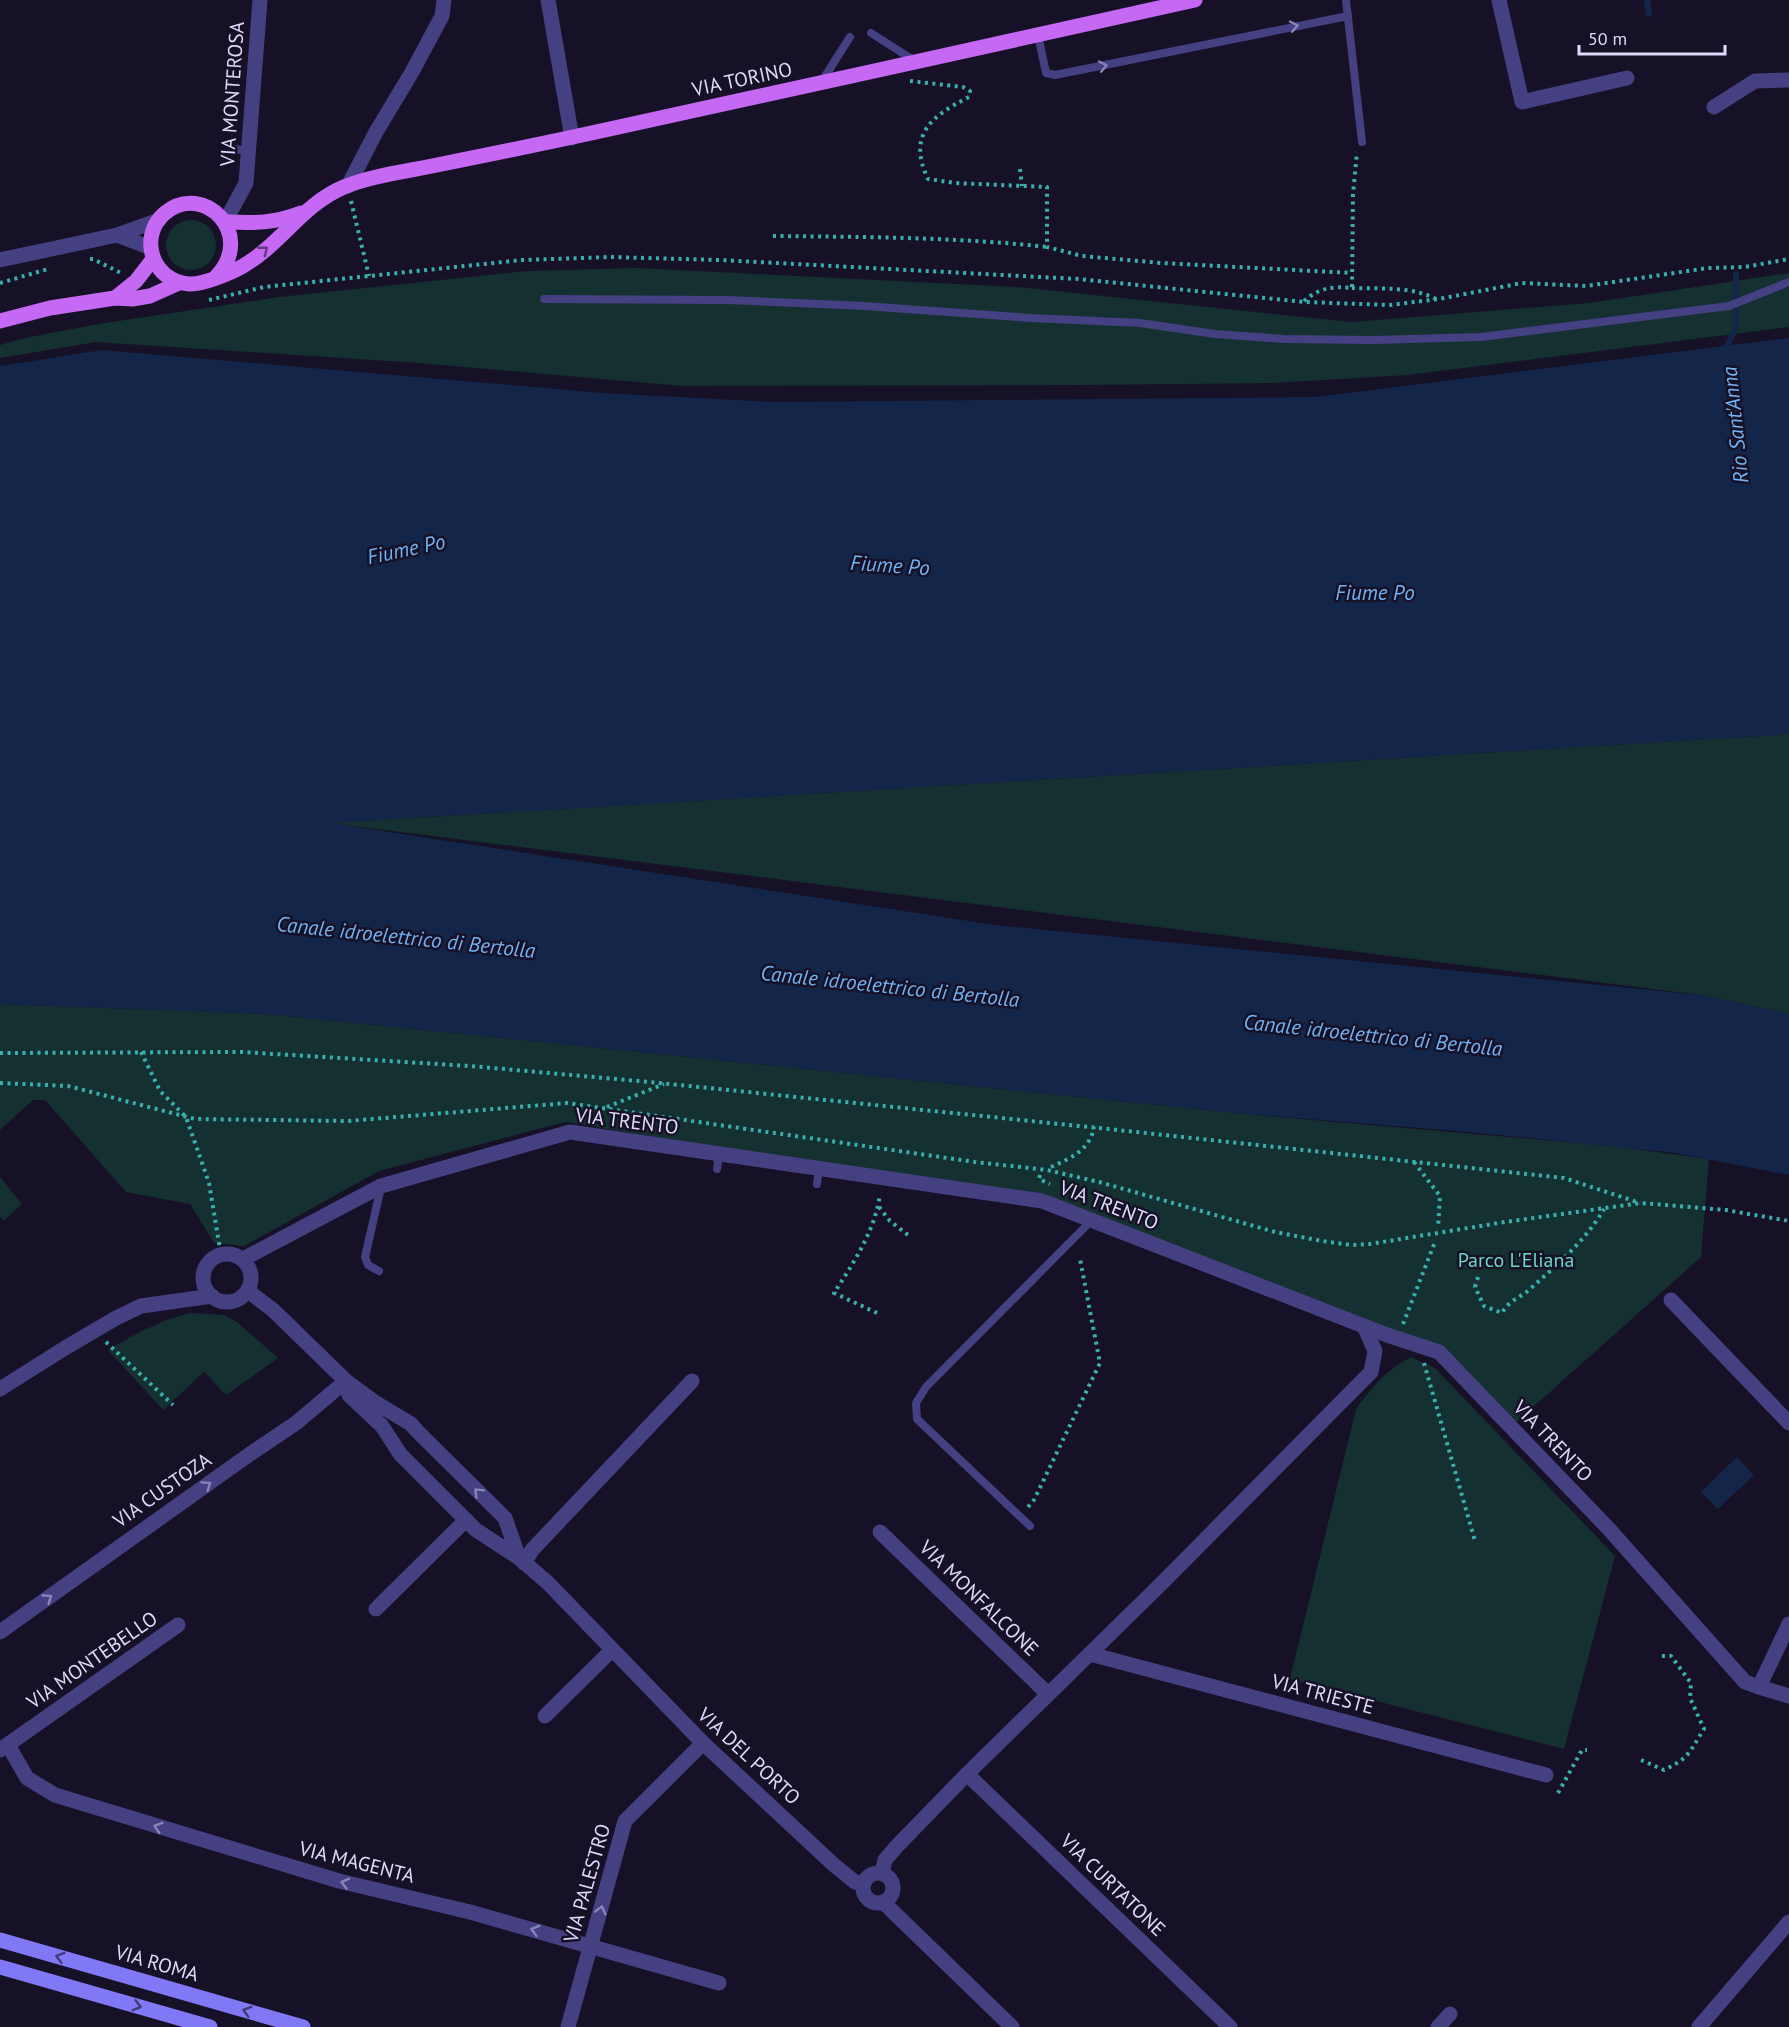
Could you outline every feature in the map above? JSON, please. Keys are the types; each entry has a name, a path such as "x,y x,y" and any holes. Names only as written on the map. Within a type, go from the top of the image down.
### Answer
{"main road":[{"name":"VIA TORINO","path":"179,283 194,285 206,282 247,264 282,236 304,212 326,196 371,179 572,138 1195,0"},
{"path":"179,283 163,273 152,253 152,235 159,220 167,211 189,204 202,205 216,213 225,222 231,234 231,251 224,268 216,277"},
{"name":"VIA TORINO","path":"225,222 280,221 304,212"},
{"path":"115,298 136,281 152,253"},
{"path":"0,321 50,308 115,298 132,299 150,296 179,283"},
{"name":"VIA ROMA","path":"4,1938 271,2014 302,2027"},
{"path":"0,1967 101,2002 179,2023 210,2027"}],"street":[{"name":"VIA MONTEROSA","path":"225,222 246,183 242,150 260,0"},
{"path":"348,186 442,16 444,0"},
{"path":"548,0 572,138"},
{"path":"1499,0 1522,102 1627,78"},
{"path":"1714,107 1755,81 1789,80"},
{"path":"0,260 117,235 159,220"},
{"path":"117,235 152,253"},
{"name":"VIA TRENTO","path":"243,1259 381,1186 570,1132 718,1161 818,1176 883,1178 1042,1202 1398,1339 1439,1352 1608,1528 1745,1682 1789,1696"},
{"path":"0,1389 94,1331 141,1306 212,1296 227,1302 235,1301 248,1291 252,1278 248,1265 243,1259 229,1254 214,1258 205,1269 204,1284 212,1296"},
{"name":"VIA DEL PORTO","path":"248,1291 273,1310 346,1381 375,1403 411,1424 505,1518 522,1560"},
{"path":"1671,1300 1789,1423"},
{"path":"882,1873 885,1860 897,1846 967,1774 1371,1372 1375,1351 1364,1326"},
{"name":"VIA DEL PORTO","path":"346,1381 349,1395 382,1426 396,1448 471,1525 522,1560 548,1583 703,1743 834,1865 855,1882 864,1883"},
{"name":"VIA CUSTOZA","path":"0,1632 296,1423 346,1381"},
{"path":"522,1560 692,1381"},
{"path":"396,1448 393,1436 400,1429 417,1431"},
{"path":"376,1609 471,1525 490,1533 497,1526 499,1512"},
{"name":"VIA MONFALCONE","path":"880,1532 1048,1694"},
{"path":"1759,1687 1789,1624"},
{"name":"VIA MONTEBELLO","path":"4,1748 178,1625"},
{"path":"545,1716 612,1650"},
{"name":"VIA TRIESTE","path":"1090,1654 1546,1775"},
{"name":"VIA PALESTRO","path":"568,2027 625,1821 703,1743"},
{"name":"VIA MAGENTA","path":"4,1748 27,1778 55,1795 339,1881 470,1912 719,1983"},
{"name":"VIA CURTATONE","path":"967,1774 1229,2027"},
{"path":"882,1873 887,1876 893,1887 892,1893 883,1902 878,1903 867,1899 862,1889 870,1875 882,1873"},
{"path":"883,1902 1012,2027"},
{"path":"1699,2027 1789,1922"},
{"path":"1438,2027 1450,2014"}],"lane":[{"path":"1347,0 1362,142"},
{"path":"1038,35 1046,73 1055,75 1348,16"},
{"path":"871,33 916,62"},
{"path":"822,83 850,37"},
{"path":"543,299 727,300 864,306 1140,323 1215,334 1272,338 1374,340 1481,337 1730,306 1789,282"},
{"path":"379,1271 368,1265 364,1257 381,1186"},
{"path":"1030,1526 917,1419 916,1403 926,1387 1091,1221"}],"path":[{"path":"909,81 963,87 970,91 969,98 938,115 928,126 921,140 920,163 928,179 955,183 1047,187 1047,247"},
{"path":"1352,288 1353,194 1357,151 1362,142"},
{"path":"1020,169 1022,186"},
{"path":"348,186 369,276"},
{"path":"773,236 988,240 1047,247 1082,255 1161,263 1352,273"},
{"path":"202,301 264,287 522,260 610,257 720,260 1078,279 1304,302 1390,305 1437,300 1522,283 1586,286 1708,268 1745,267 1789,259"},
{"path":"83,261 93,259 136,281"},
{"path":"0,283 53,268"},
{"path":"1304,302 1315,292 1336,286 1413,291 1424,293 1437,300"},
{"path":"141,1052 160,1091 186,1117 209,1183 221,1255"},
{"path":"0,1053 253,1052 470,1066 665,1083 1564,1178 1641,1203 1726,1210 1789,1221"},
{"path":"605,1108 665,1083"},
{"path":"1051,1167 1073,1157 1089,1144 1094,1127"},
{"path":"1414,1162 1440,1196 1438,1228"},
{"path":"877,1313 834,1293 863,1247 878,1207 883,1178"},
{"path":"878,1207 890,1221 908,1235"},
{"path":"1478,1277 1475,1287 1484,1306 1502,1313 1507,1303 1525,1294 1559,1263 1596,1223 1605,1208"},
{"path":"1398,1339 1435,1242"},
{"path":"1019,1516 1034,1500 1100,1363 1080,1259"},
{"path":"94,1331 173,1405"},
{"path":"1419,1345 1475,1541"},
{"path":"1641,1760 1664,1770 1689,1756 1704,1729 1690,1698 1691,1683 1671,1656 1661,1656"},
{"path":"1558,1793 1579,1753 1587,1750"}],"green space":[{"path":"191,220 209,227 216,245 209,263 191,270 173,263 166,245 173,227"},
{"path":"636,268 1018,287 1351,322 1589,303 1789,273 1789,327 1408,375 1274,383 682,386 419,363 96,342 0,358 0,345 25,338 98,324 279,297 527,271"},
{"path":"1789,733 1789,1014 1701,995 328,823 1777,735"},
{"name":"Parco L'Eliana","path":"0,1004 267,1014 1256,1115 1612,1146 1709,1159 1701,1257 1511,1427 1439,1352 1042,1201 565,1122 379,1171 244,1246 214,1243 190,1204 126,1192 45,1100 33,1100 0,1130"},
{"path":"0,1177 22,1204 3,1221 2,1217 0,1218"},
{"path":"191,1313 224,1315 237,1322 278,1358 226,1395 204,1372 163,1410 108,1350 158,1323"},
{"path":"1411,1357 1435,1368 1615,1556 1564,1749 1290,1679 1356,1409 1380,1380"}],"water":[{"path":"1789,338 1789,733 331,823 995,925 1701,995 1789,1014 1789,1175 1675,1153 1470,1132 1256,1115 267,1014 0,1004 0,366 102,350 603,393 774,402 1316,397"},
{"path":"1737,1457 1754,1475 1718,1509 1701,1492"}],"waterway":[{"name":"Rio Sant'Anna","path":"1647,0 1649,14"},
{"name":"Rio Sant'Anna","path":"1736,274 1736,301"},
{"name":"Rio Sant'Anna","path":"1728,352 1727,346 1735,330 1736,306"}],"water label":[{"name":"Fiume Po","path":"406,549"},
{"name":"Fiume Po","path":"890,565"},
{"name":"Fiume Po","path":"1375,592"},
{"name":"Canale idroelettrico di Bertolla","path":"406,937"},
{"name":"Canale idroelettrico di Bertolla","path":"890,986"},
{"name":"Canale idroelettrico di Bertolla","path":"1373,1035"}]}
